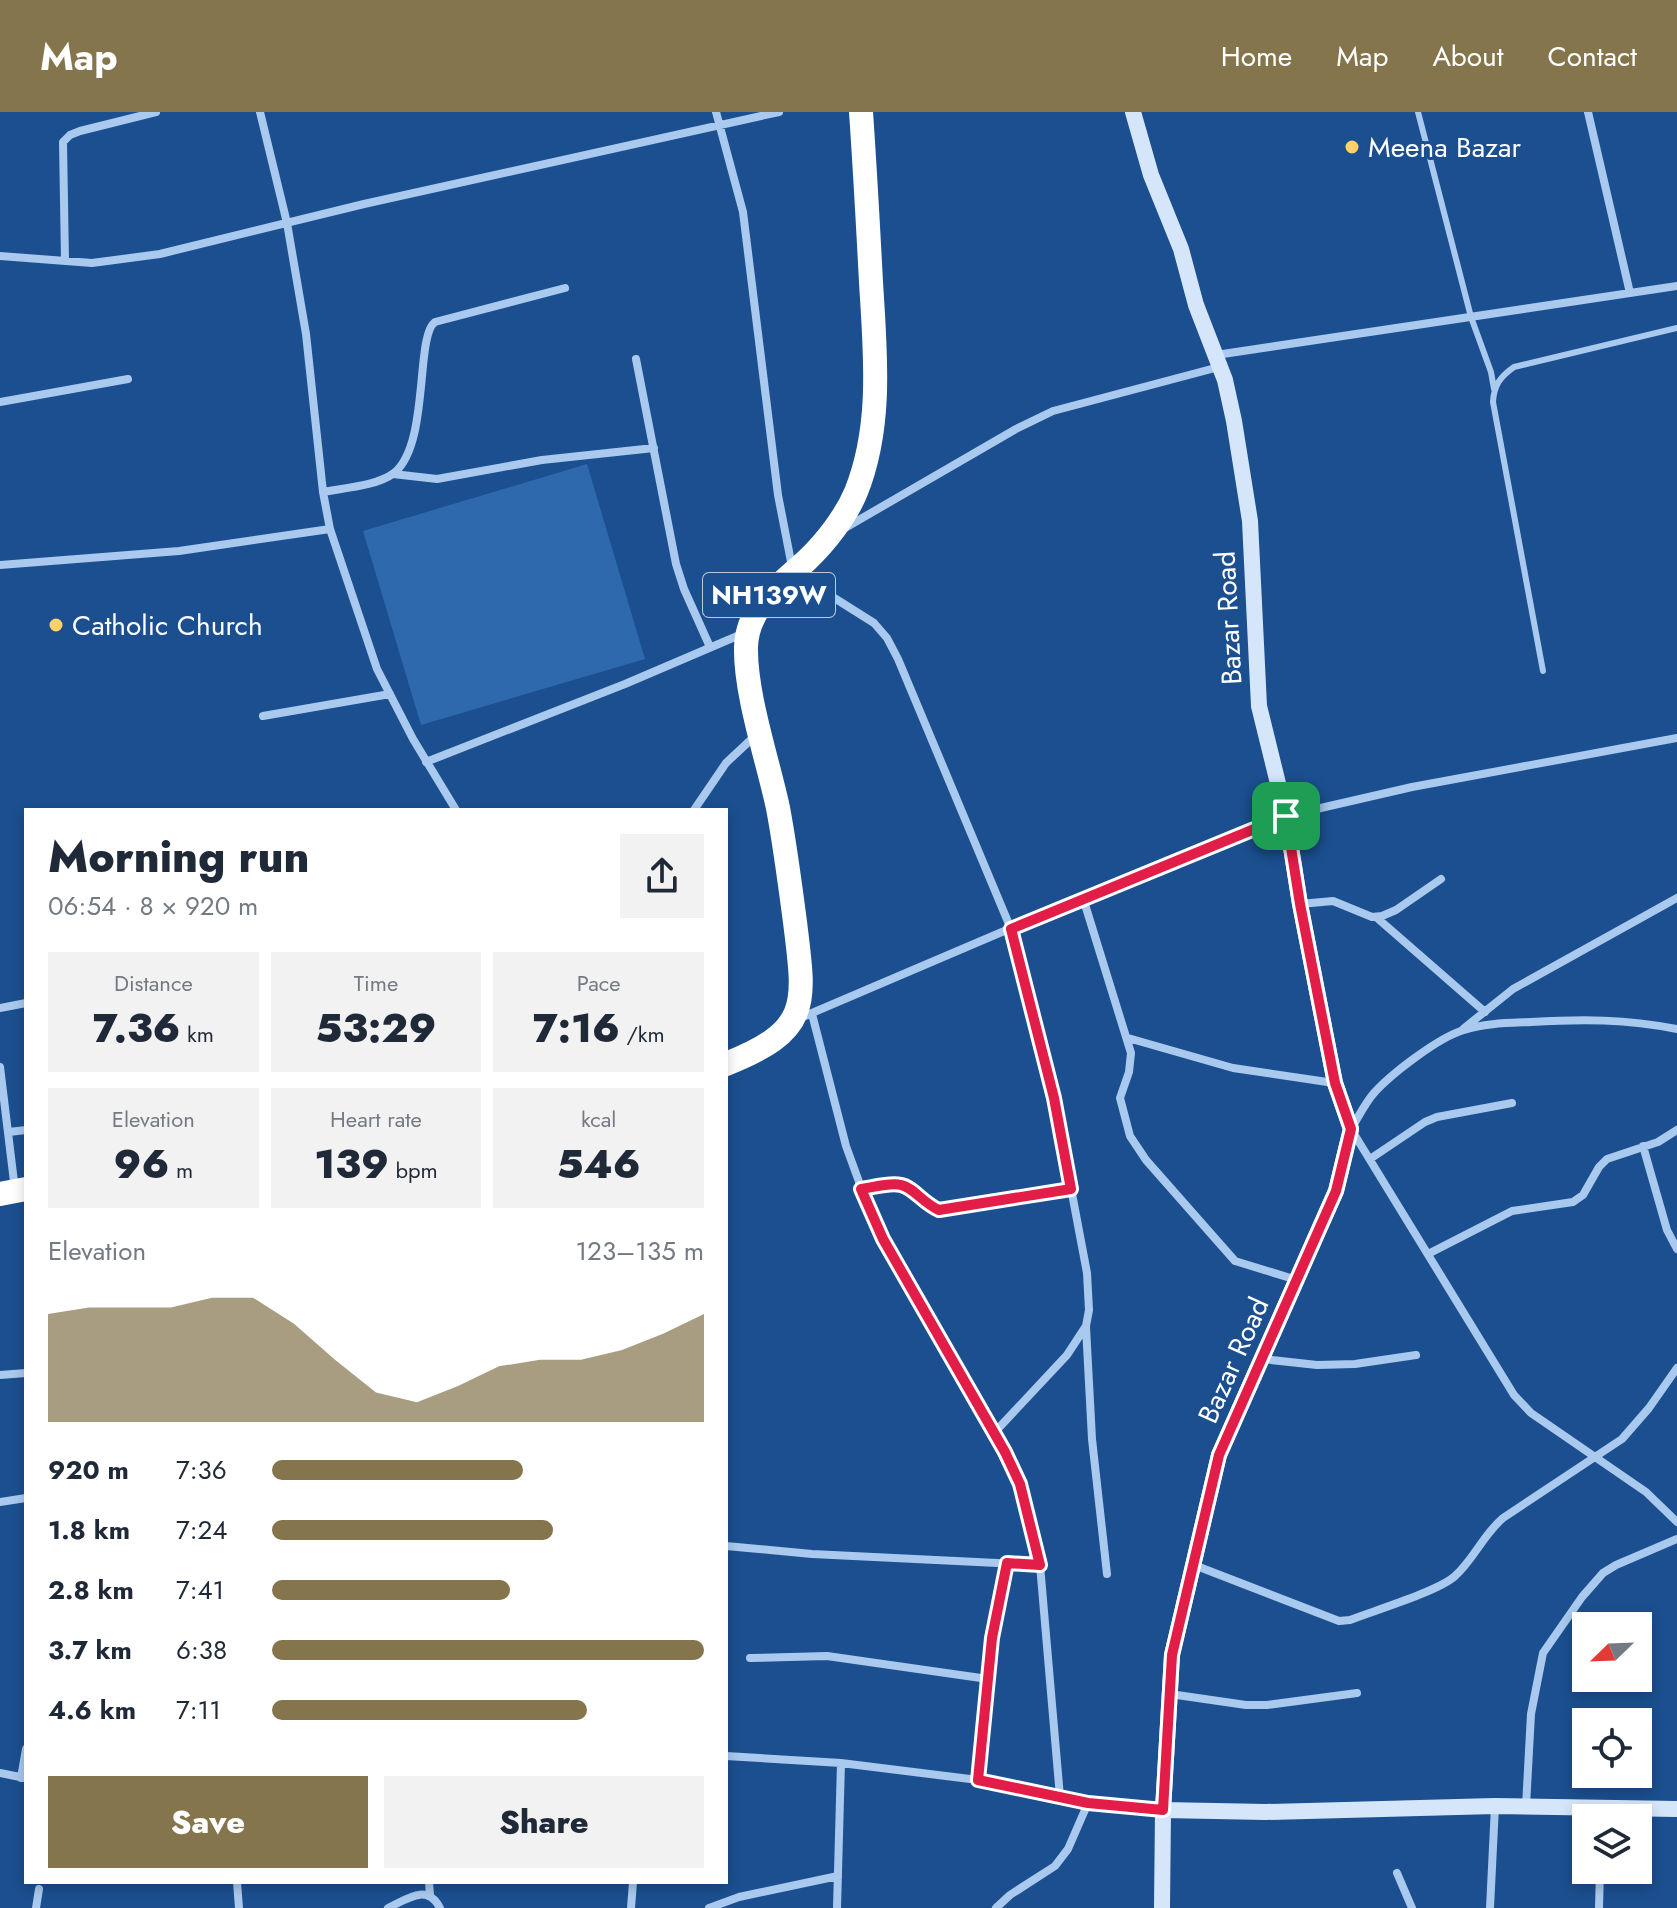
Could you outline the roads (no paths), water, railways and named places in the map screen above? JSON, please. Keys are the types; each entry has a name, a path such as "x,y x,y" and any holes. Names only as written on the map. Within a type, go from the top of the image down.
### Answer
{"highway":[{"name":"NH139W","path":"803,1017 801,969 778,810 760,732 746,646 754,614 773,589 793,572 839,521 856,492 870,441 876,377 861,112"},
{"path":"728,1063 773,1040 803,1017"}],"street":[{"path":"65,260 63,142 80,131 156,112"},
{"path":"260,112 287,223 306,334 323,492 330,529 377,669 426,762 455,808"},
{"path":"716,112 743,212 778,495 793,572 874,623 887,638 934,740 1011,929 1054,1098 1087,1273 1089,1310 1086,1326 1092,1439 1107,1574"},
{"path":"0,256 92,263 160,254 779,112"},
{"name":"Bazar Road","path":"1133,112 1151,175 1181,249 1196,305 1218,361 1234,421 1250,521 1259,706 1286,816 1335,1083 1351,1129 1514,1395 1531,1413 1646,1492 1677,1522"},
{"path":"1588,112 1630,293"},
{"path":"824,540 1016,429 1053,411 1218,361 1471,317 1677,286"},
{"path":"393,474 400,466 416,423 429,326 565,288"},
{"path":"636,359 676,564 710,647"},
{"path":"0,402 128,379"},
{"path":"323,492 393,474 437,479 542,460 654,448"},
{"path":"0,565 179,551 330,529"},
{"path":"426,762 625,684 750,630"},
{"path":"263,716 390,694"},
{"path":"695,808 726,763 760,732"},
{"path":"1060,1797 1040,1565 1020,1484 883,1239 861,1189 803,1017 1286,816 1412,787 1677,738"},
{"path":"1376,917 1396,910 1441,879"},
{"path":"1083,898 1131,1053 1129,1072 1120,1098 1130,1136 1146,1160 1235,1261 1297,1280"},
{"path":"1351,1129 1373,1094 1389,1079 1426,1051 1462,1030 1513,989 1677,898"},
{"path":"1300,904 1333,901 1376,917 1485,1012"},
{"path":"0,1008 24,1003"},
{"path":"1462,1030 1499,1024 1591,1019 1632,1020 1677,1029"},
{"path":"1128,1038 1233,1068 1335,1083"},
{"path":"0,1067 3,1115 9,1132 14,1191"},
{"path":"1370,1159 1437,1117 1512,1103"},
{"name":"Bazar Road","path":"1162,1908 1163,1810 1172,1655 1219,1455 1336,1191 1351,1129"},
{"path":"9,1132 24,1130"},
{"path":"1428,1254 1512,1211 1573,1202 1583,1195 1607,1159 1658,1142 1677,1130"},
{"path":"1643,1146 1667,1230 1677,1249"},
{"path":"861,1189 900,1184 913,1191 925,1204 939,1210 1071,1189"},
{"path":"994,1433 1067,1355 1086,1326"},
{"path":"1262,1359 1317,1365 1355,1364 1416,1355"},
{"path":"1194,1565 1329,1619 1350,1620 1454,1578 1493,1527 1622,1439 1677,1368"},
{"path":"0,1375 24,1373"},
{"path":"0,1502 24,1498"},
{"path":"1526,1807 1531,1714 1543,1653 1603,1573 1677,1539"},
{"path":"728,1546 812,1554 1040,1565"},
{"path":"978,1780 992,1638 1007,1563"},
{"path":"750,1658 827,1656 988,1679"},
{"path":"1170,1694 1267,1705 1357,1693"},
{"path":"728,1756 841,1763 978,1780 1088,1803 1163,1810 1266,1812 1495,1806 1572,1811"},
{"path":"837,1908 841,1763"},
{"path":"0,1773 24,1778"},
{"path":"996,1908 1010,1895 1055,1866 1068,1849 1088,1803"},
{"path":"1490,1908 1495,1806"},
{"path":"1652,1811 1677,1809"},
{"path":"1397,1873 1412,1908"},
{"path":"709,1908 739,1897 838,1876"},
{"path":"237,1884 239,1908"},
{"path":"429,1884 430,1895 440,1908"},
{"path":"631,1908 633,1884"},
{"path":"1599,1908 1600,1884"},
{"path":"36,1908 39,1889"},
{"path":"388,1908 423,1893 430,1895"}],"lane":[{"path":"1418,112 1471,317 1491,372 1493,402 1543,671"},
{"path":"1494,389 1503,375 1514,367 1677,328"}],"place":[{"name":"Meena Bazar","path":"1352,147"},
{"name":"Catholic Church","path":"56,625"}]}
